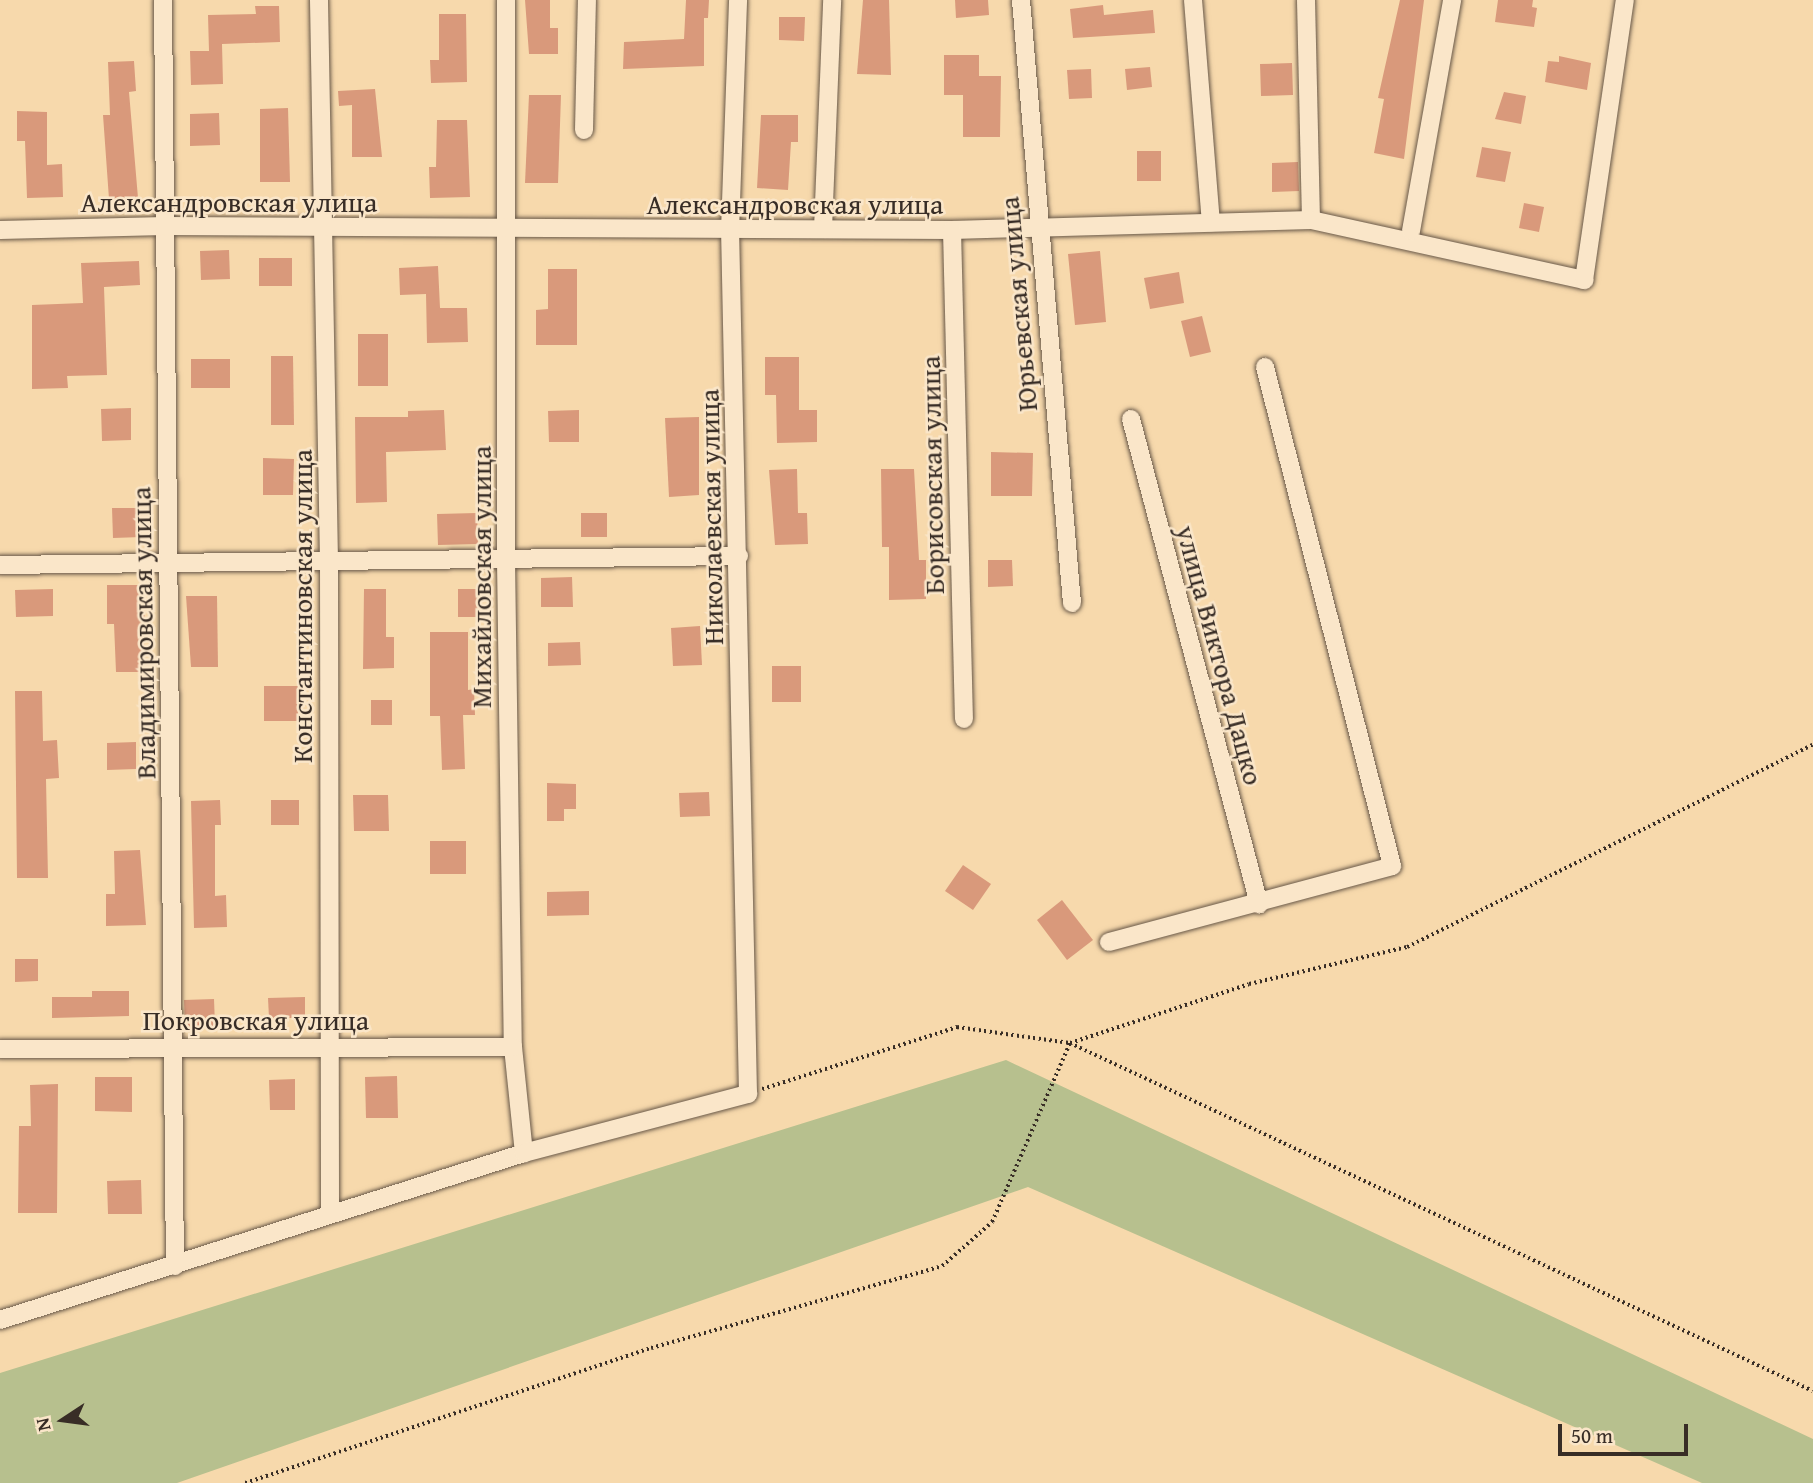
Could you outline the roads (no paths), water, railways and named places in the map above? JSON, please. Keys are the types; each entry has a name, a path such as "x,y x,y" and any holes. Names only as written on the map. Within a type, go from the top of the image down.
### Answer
{"street":[{"name":"Владимировская улица","path":"163,0 175,1266"},
{"name":"Константиновская улица","path":"319,0 329,563 330,1212"},
{"name":"Михайловская улица","path":"506,0 506,560 513,1047 524,1153"},
{"path":"584,130 587,0"},
{"name":"Николаевская улица","path":"524,1153 748,1094 739,556 730,231 738,0"},
{"path":"823,229 832,0"},
{"name":"Юрьевская улица","path":"1021,0 1037,227 1072,603"},
{"path":"1193,0 1211,222"},
{"path":"1306,0 1311,220"},
{"path":"1411,232 1452,0"},
{"name":"Александровская улица","path":"0,230 165,226 508,231 952,230 1311,220 1584,280 1625,0"},
{"name":"Борисовская улица","path":"952,230 964,719"},
{"path":"1109,942 1259,904 1392,866 1265,367"},
{"name":"улица Виктора Дацко","path":"1131,419 1259,904"},
{"path":"0,565 739,556"},
{"name":"Покровская улица","path":"0,1049 329,1045 513,1047"},
{"path":"0,1321 175,1266 330,1212 524,1153"}]}
